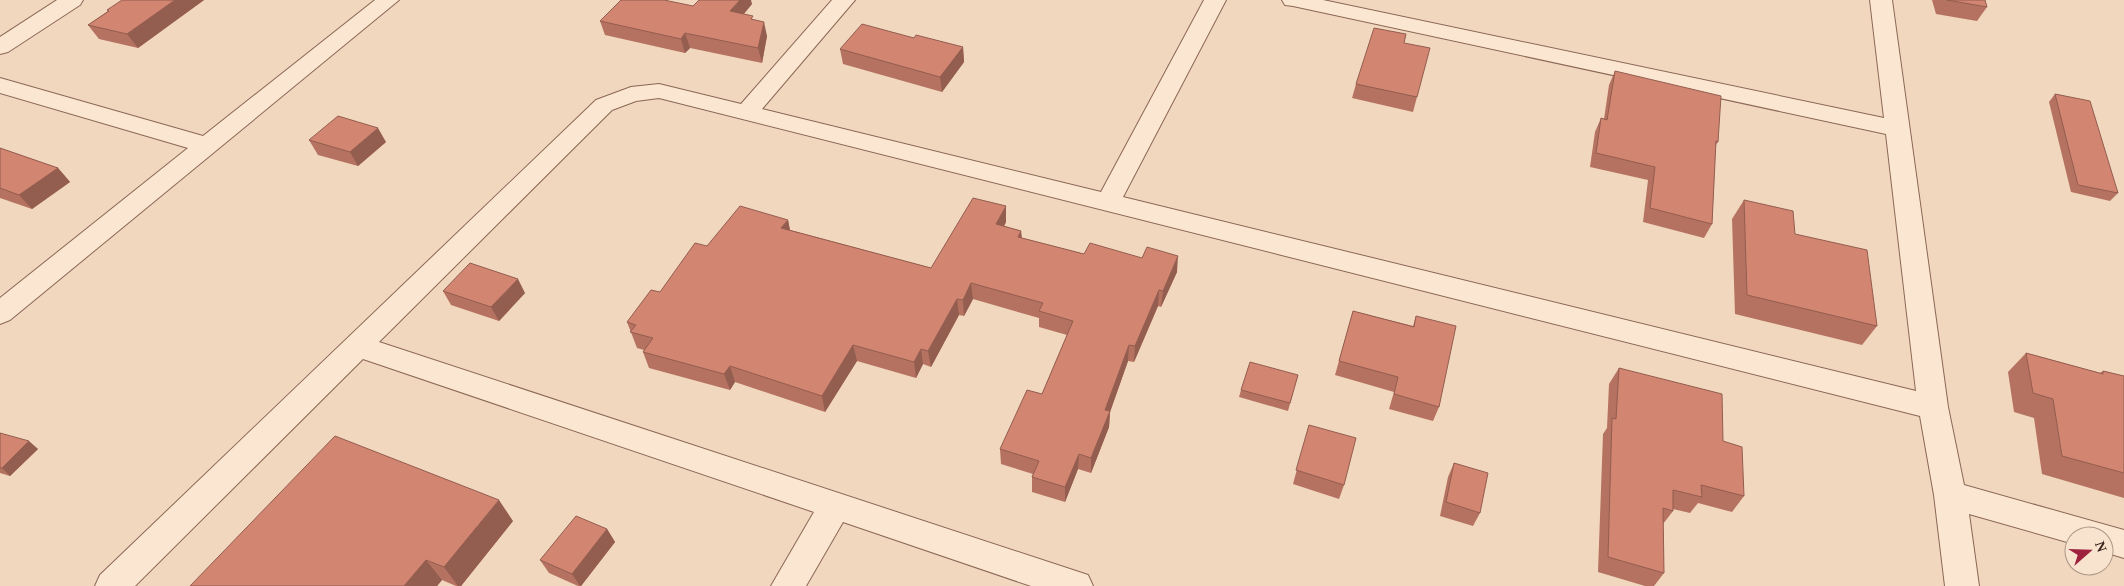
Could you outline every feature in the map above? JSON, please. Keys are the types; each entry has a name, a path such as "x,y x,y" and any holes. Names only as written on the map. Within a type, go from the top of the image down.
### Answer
{"street":[{"path":"0,47 72,0"},
{"path":"2,309 388,0"},
{"path":"746,113 844,0"},
{"path":"1108,202 1215,0"},
{"path":"1293,0 1898,129"},
{"path":"1881,0 1933,407 1950,495 1962,586"},
{"path":"0,85 208,146"},
{"path":"112,586 604,105 632,94 659,91 1933,407"},
{"path":"357,346 1076,586"},
{"path":"1950,495 2064,527"},
{"path":"788,586 836,505"}],"building":[{"path":"122,0 175,0 127,34 88,25"},
{"path":"621,0 664,0 693,6 699,0 740,0 730,11 753,16 751,19 764,22 758,48 685,33 681,39 600,21"},
{"path":"1947,0 1985,0 1987,7"},
{"path":"862,24 914,38 916,35 963,47 940,77 840,49"},
{"path":"1374,28 1406,34 1404,43 1430,48 1417,97 1356,84"},
{"path":"1615,71 1721,96 1718,142 1716,141 1712,224 1650,208 1655,167 1596,153 1601,118 1607,120"},
{"path":"2055,94 2090,101 2118,193 2078,185"},
{"path":"338,116 378,128 350,152 309,140"},
{"path":"0,148 58,168 19,195 0,188"},
{"path":"973,198 1006,206 996,224 1021,231 1018,237 1084,254 1090,243 1142,258 1147,247 1178,256 1163,291 1159,290 1135,346 1129,345 1105,410 1110,411 1091,458 1079,454 1065,487 1032,477 1039,461 1000,449 1027,390 1042,394 1073,321 1039,311 1043,303 971,283 963,300 957,299 928,351 921,349 914,362 853,345 822,396 730,366 724,374 643,352 653,338 630,332 636,325 627,322 651,290 660,292 695,243 707,246 740,206 788,220 781,228 931,268"},
{"path":"1744,200 1793,211 1795,234 1867,250 1877,326 1747,295"},
{"path":"470,263 518,279 491,307 443,291"},
{"path":"1353,311 1414,327 1416,316 1456,326 1439,407 1394,394 1398,377 1339,361"},
{"path":"2026,353 2103,374 2103,371 2124,376 2124,473 2062,456 2053,399 2033,393"},
{"path":"1250,362 1298,375 1290,403 1241,390"},
{"path":"1619,368 1722,394 1723,441 1742,447 1744,496 1701,485 1702,497 1673,490 1673,511 1663,508 1664,573 1608,557 1612,418 1616,419"},
{"path":"1309,425 1356,438 1344,485 1296,470"},
{"path":"0,433 29,441 2,468 0,468"},
{"path":"335,436 499,500 444,567 426,560 404,586 190,586"},
{"path":"1454,463 1488,473 1480,513 1446,502"},
{"path":"576,516 607,529 572,574 540,560"}]}
